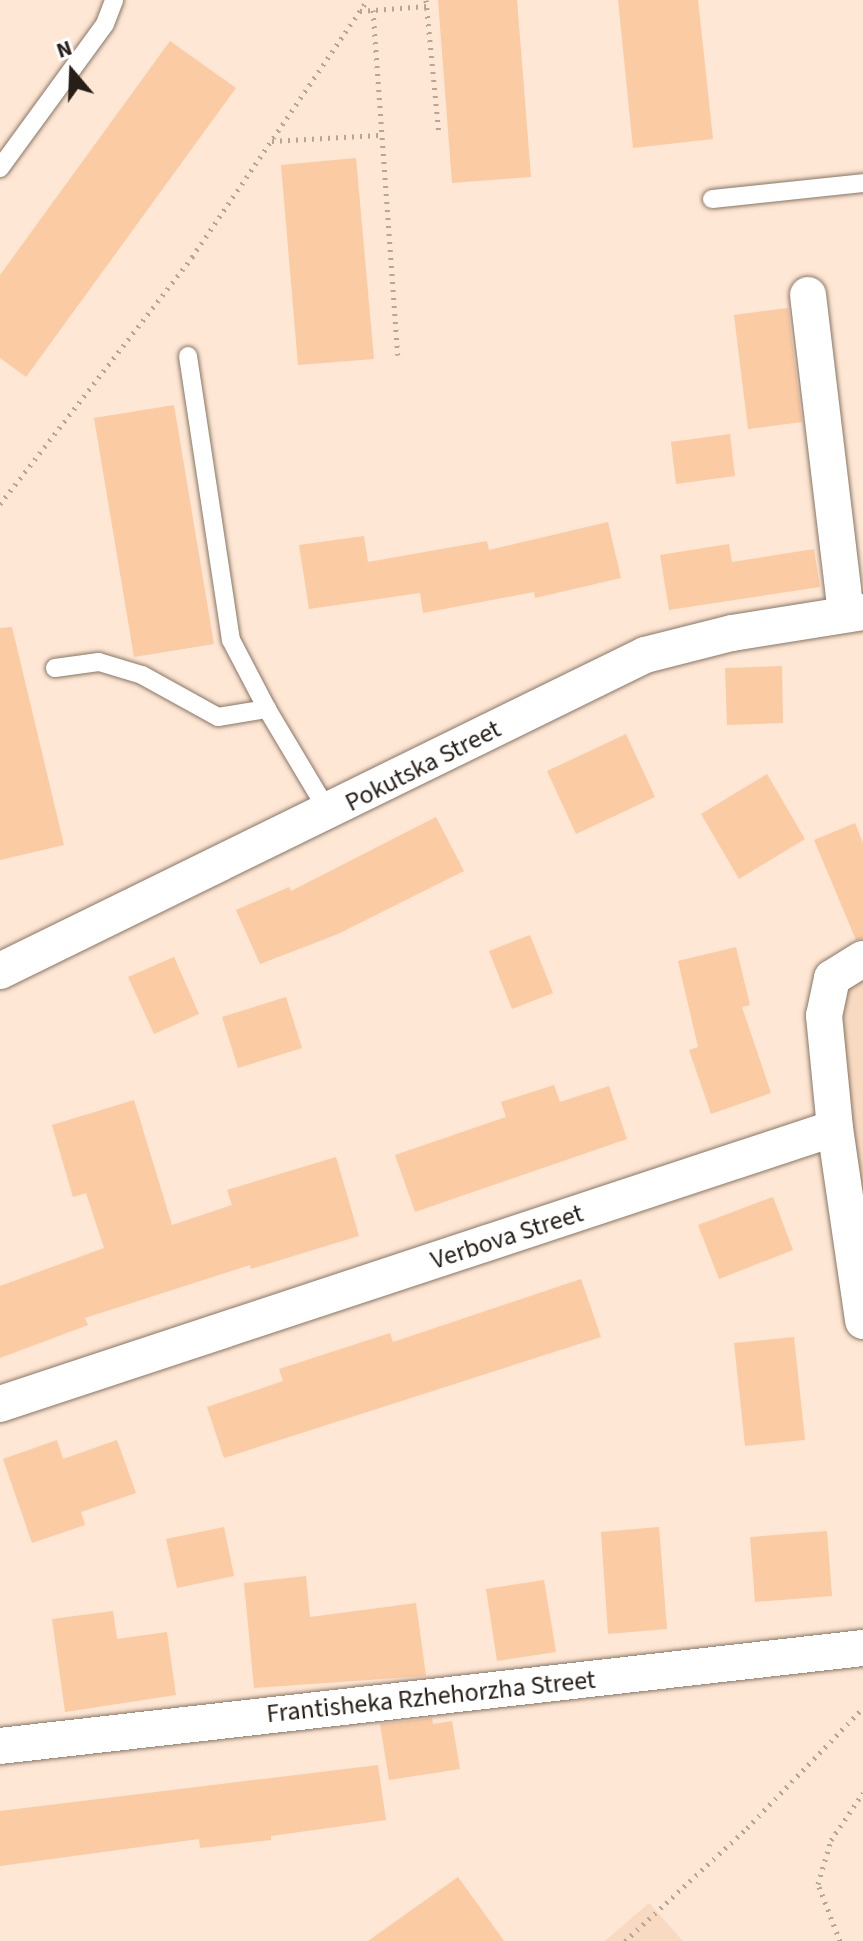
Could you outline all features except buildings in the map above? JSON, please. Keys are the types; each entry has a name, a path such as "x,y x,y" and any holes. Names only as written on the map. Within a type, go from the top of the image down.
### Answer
{"street":[{"path":"808,295 854,613"},
{"name":"Pokutska Street","path":"0,971 329,813 645,655 732,633 854,613"},
{"path":"863,959 832,978 824,1016 835,1128 863,1321"},
{"name":"Verbova Street","path":"0,1404 835,1128"},
{"name":"Frantisheka Rzhehorzha Street","path":"0,1746 863,1648"}],"lane":[{"path":"0,168 105,24 114,0"},
{"path":"712,199 863,183"},
{"path":"188,356 231,640 267,709 329,813"},
{"path":"55,668 99,662 142,675 218,717 267,709"}],"path":[{"path":"0,504 192,257 367,0"},
{"path":"359,12 426,3 439,134"},
{"path":"373,10 379,135 398,355"},
{"path":"271,141 379,135"},
{"path":"625,1941 747,1828 863,1708"},
{"path":"840,1941 818,1884 831,1840 863,1793"}],"shaded area":[{"path":"863,981 863,1196 837,1012 845,990"},
{"path":"649,1903 683,1941 605,1941"}]}
